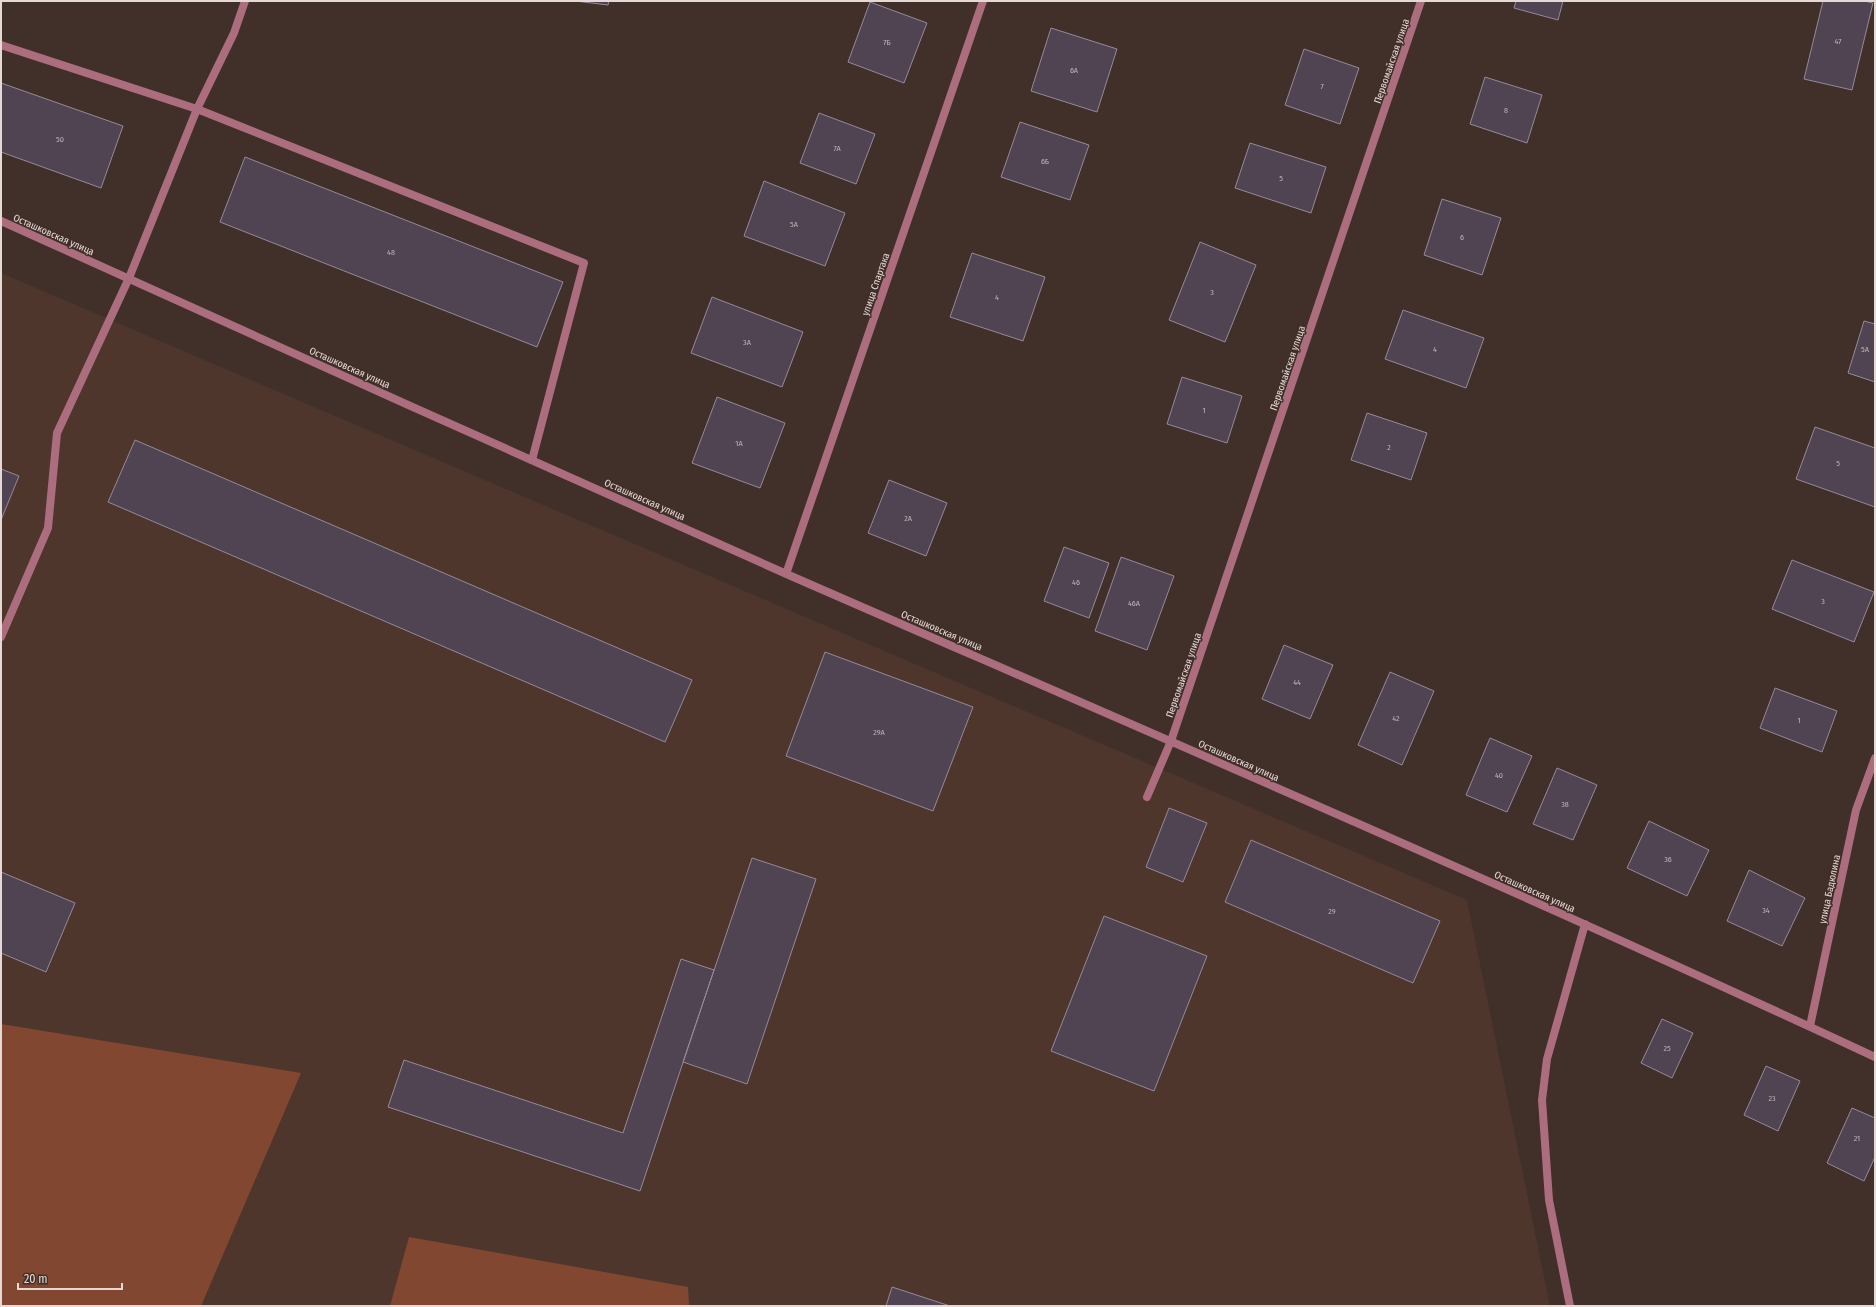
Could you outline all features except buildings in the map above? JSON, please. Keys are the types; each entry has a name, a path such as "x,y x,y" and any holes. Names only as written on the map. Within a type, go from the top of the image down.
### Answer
{"street":[{"path":"1,637 48,528 57,433 129,278 197,110 234,33 245,1"},
{"name":"улица Спартака","path":"786,574 983,1"},
{"name":"Первомайская улица","path":"1148,797 1172,741 1421,1"},
{"path":"1,45 197,110 584,263 532,460"},
{"name":"Осташковская улица","path":"1,221 786,574 1172,741 1585,924 1875,1056"},
{"name":"улица Бадюлина","path":"1810,1026 1856,810 1875,758"},
{"path":"1570,1306 1549,1200 1542,1100 1547,1058 1585,924"}],"shaded area":[{"path":"1,273 1467,900 1550,1306 1,1306"},
{"path":"1,1024 301,1073 201,1306 1,1306"},
{"path":"409,1237 688,1287 689,1306 390,1306"}]}
